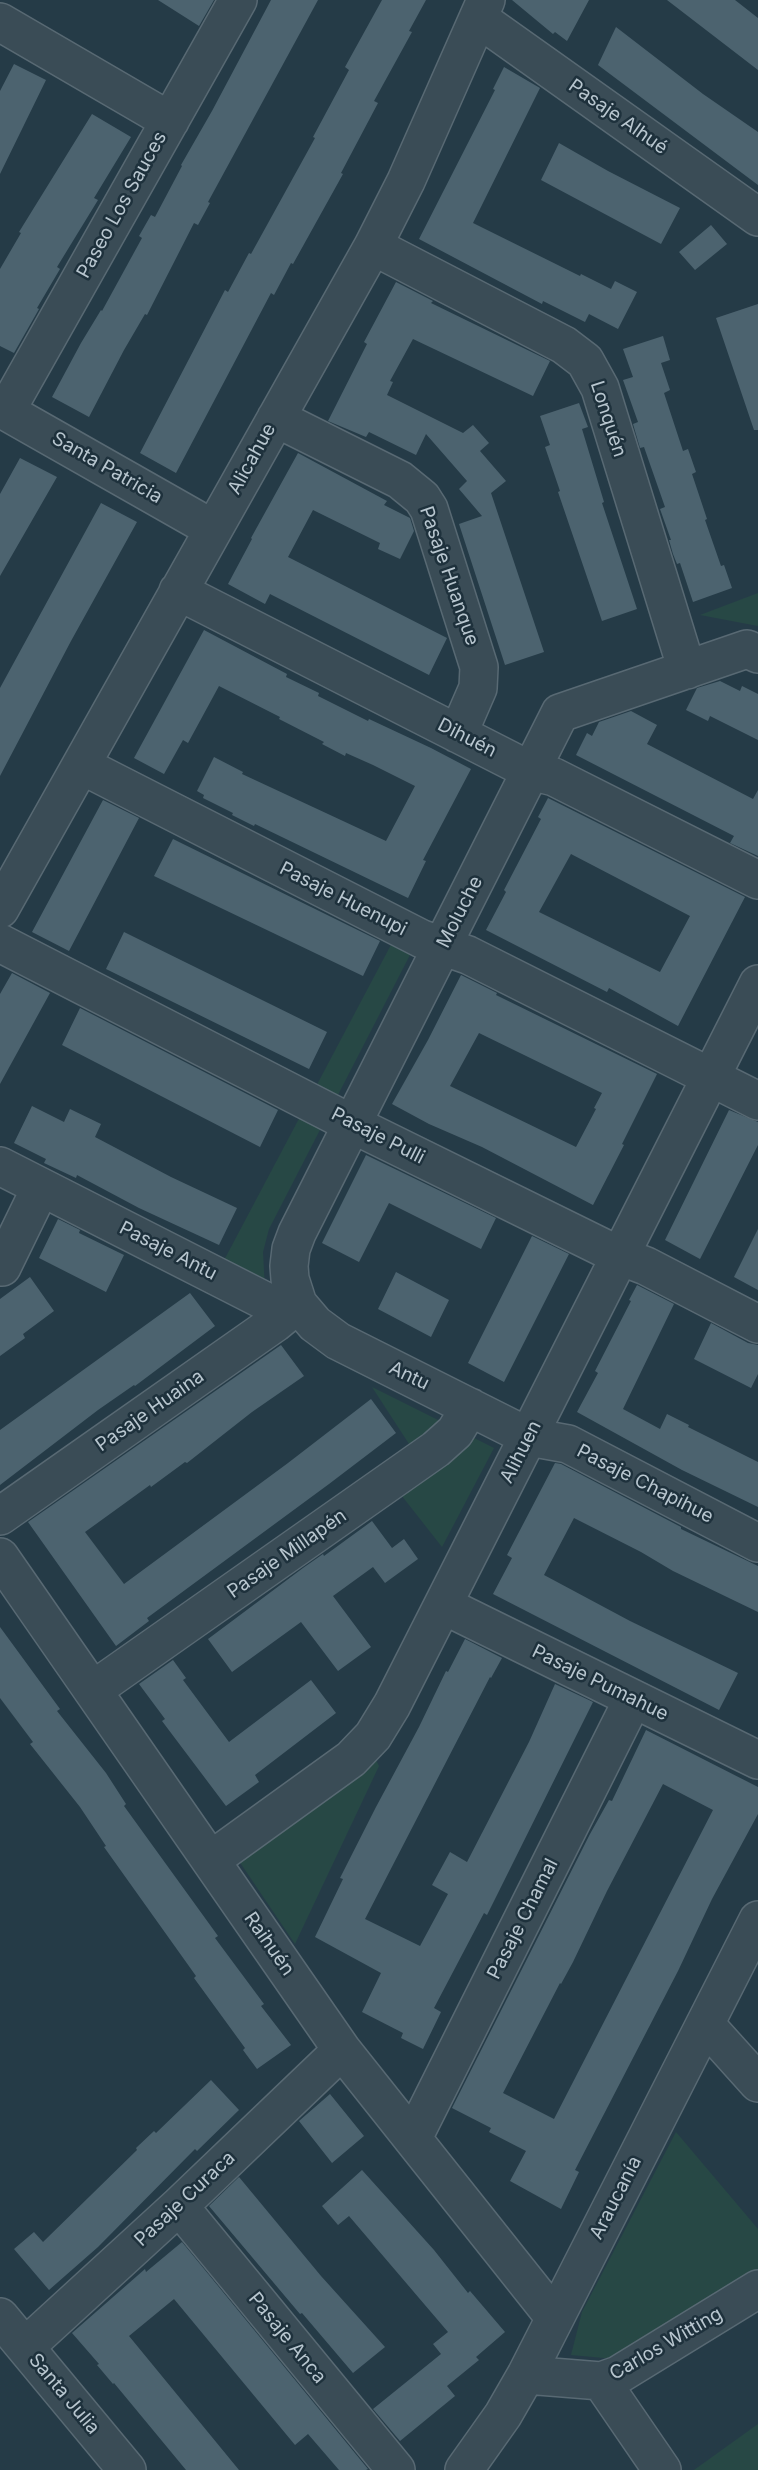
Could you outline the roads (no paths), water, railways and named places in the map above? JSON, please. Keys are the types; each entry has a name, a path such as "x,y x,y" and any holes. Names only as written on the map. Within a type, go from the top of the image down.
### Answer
{"street":[{"name":"Paseo Los Sauces","path":"3,409 238,0"},
{"name":"Pasaje Alhué","path":"482,9 756,220"},
{"name":"Alicahue","path":"0,909 373,246 406,181 482,9"},
{"path":"2,29 170,121"},
{"name":"Lonquén","path":"373,246 564,345 585,361 600,388 687,670"},
{"name":"Santa Patricia","path":"3,409 213,529"},
{"name":"Pasaje Huanque","path":"275,418 400,480 422,498 429,509 479,667 478,688 458,734"},
{"name":"Dihuén","path":"178,591 531,771 554,777 758,880"},
{"name":"Moluche","path":"298,1304 290,1279 291,1249 297,1233 559,713 747,649 758,654"},
{"name":"Pasaje Huenupi","path":"81,765 422,939 468,955 758,1101"},
{"name":"Pasaje Pulli","path":"0,943 352,1124 620,1256 646,1266 758,1324"},
{"name":"Alihuen","path":"211,1860 351,1759 373,1736 392,1705 758,984"},
{"name":"Pasaje Antu","path":"0,1166 267,1302 287,1306 298,1304"},
{"path":"2,1267 41,1187"},
{"name":"Antu","path":"298,1304 315,1324 338,1341 529,1437"},
{"name":"Pasaje Huaina","path":"0,1516 275,1323 298,1304"},
{"name":"Pasaje Millapén","path":"93,1690 436,1449 455,1432 470,1407"},
{"name":"Pasaje Chapihue","path":"529,1437 568,1444 758,1543"},
{"name":"Raihuén","path":"0,1557 342,2050 555,2318"},
{"name":"Pasaje Pumahue","path":"443,1605 758,1760"},
{"name":"Pasaje Chamal","path":"413,2138 633,1699"},
{"name":"Araucanía","path":"464,2470 503,2415 526,2375 758,1920"},
{"path":"705,2024 758,2083"},
{"name":"Pasaje Curaca","path":"25,2347 342,2050"},
{"name":"Pasaje Anca","path":"178,2206 396,2470"},
{"name":"Carlos Witting","path":"526,2375 601,2381 618,2375 758,2289"},
{"name":"Santa Julia","path":"0,2317 127,2470"},
{"path":"601,2381 662,2470"}]}
